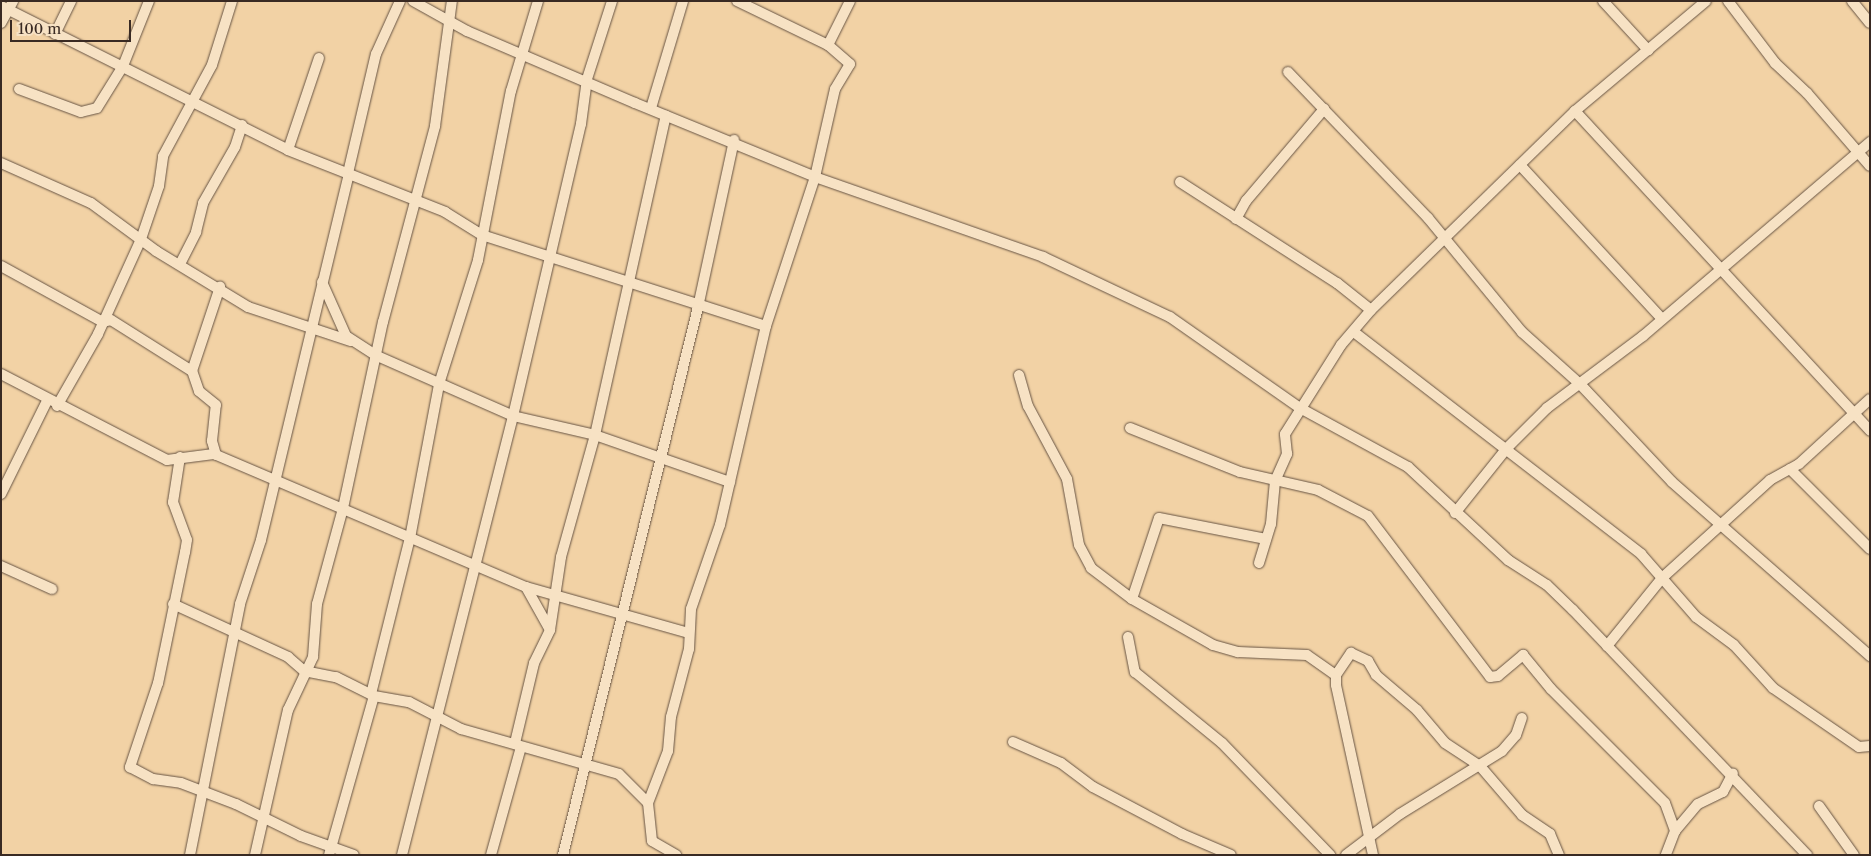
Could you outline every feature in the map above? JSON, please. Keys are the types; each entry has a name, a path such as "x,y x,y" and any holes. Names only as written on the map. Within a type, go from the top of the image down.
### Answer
{"street":[{"path":"55,34 71,1"},
{"path":"19,89 88,112 106,100 123,66 149,1"},
{"path":"57,406 103,322 141,239 159,186 163,156 195,101 232,1"},
{"path":"190,855 200,794 236,635 240,604 276,480 376,54 400,1"},
{"path":"414,1 448,21 522,54 588,80 666,116 734,140 815,177 1043,257 1170,317 1300,408 1408,467 1455,513 1508,560 1547,585 1733,773 1807,855"},
{"path":"254,855 276,751 304,671 313,657 317,604 343,508 375,355 414,198 435,126 452,1"},
{"path":"329,855 372,695 410,538 439,384 482,235 522,54 538,1"},
{"path":"402,855 472,564 512,416 550,259 588,80 612,1"},
{"path":"651,108 683,1"},
{"path":"676,855 652,841 648,803 668,751 689,633 691,609 730,482 766,326 815,177 835,89 850,64 828,45 737,1"},
{"path":"828,45 850,1"},
{"path":"1604,1 1648,50"},
{"path":"1259,563 1266,540 1275,481 1287,454 1285,434 1300,408 1371,310 1575,111 1706,1"},
{"path":"1728,1 1775,63 1870,166"},
{"path":"1852,1 1870,24"},
{"path":"1,23 8,5 55,34 195,101 288,150 348,175 414,198 482,235 630,286 766,326"},
{"path":"288,150 319,58"},
{"path":"1288,72 1428,218 1444,240 1522,332 1580,384 1672,482 1722,522 1870,656"},
{"path":"1236,219 1246,201 1324,109"},
{"path":"1575,111 1722,267 1870,431"},
{"path":"491,855 518,745 534,663 550,630 555,597 630,286 666,116"},
{"path":"180,264 196,232 203,203 235,147 242,125"},
{"path":"563,855 658,459 698,307 734,140"},
{"path":"1455,513 1507,448 1547,408 1662,319 1870,142"},
{"path":"1,163 91,203 141,239 220,287 248,307 310,330 350,341 375,355 512,416 595,435 658,459 730,482"},
{"path":"1520,165 1662,319"},
{"path":"1180,182 1371,310"},
{"path":"1,266 103,322 111,320 192,371"},
{"path":"322,282 350,341"},
{"path":"216,455 212,440 216,404 199,392 192,371 220,287"},
{"path":"1354,332 1611,529 1773,688 1859,747 1870,746"},
{"path":"1,374 47,401 167,460 216,455 472,564 555,597 689,633"},
{"path":"1019,375 1028,406 1066,479 1079,545 1091,568 1132,599 1213,646 1238,652 1307,655 1333,669 1336,675 1340,714 1373,855"},
{"path":"1607,646 1662,578 1770,480 1790,469 1870,398"},
{"path":"1,494 47,401"},
{"path":"1130,428 1240,472 1318,490 1368,516 1490,677 1498,676 1524,655 1551,689 1665,803 1675,831"},
{"path":"180,458 173,502 186,540 158,683 130,767 263,816 301,836 332,844 354,855"},
{"path":"1790,469 1870,549"},
{"path":"1132,599 1159,518 1266,540"},
{"path":"1,566 52,589"},
{"path":"526,586 550,630"},
{"path":"173,604 236,635 288,657 304,671 336,677 372,695 436,713 461,729 585,767 619,774 648,803"},
{"path":"1128,637 1135,672 1222,743 1330,855"},
{"path":"1336,675 1351,653 1368,661 1376,675 1417,710 1446,743 1480,766 1522,815 1550,834 1558,855"},
{"path":"1346,855 1370,836 1502,751 1516,735 1522,718"},
{"path":"1013,742 1061,763 1093,787 1182,834 1231,855"},
{"path":"1666,855 1675,831 1698,804 1723,792 1733,773"},
{"path":"1819,806 1854,855"}]}
